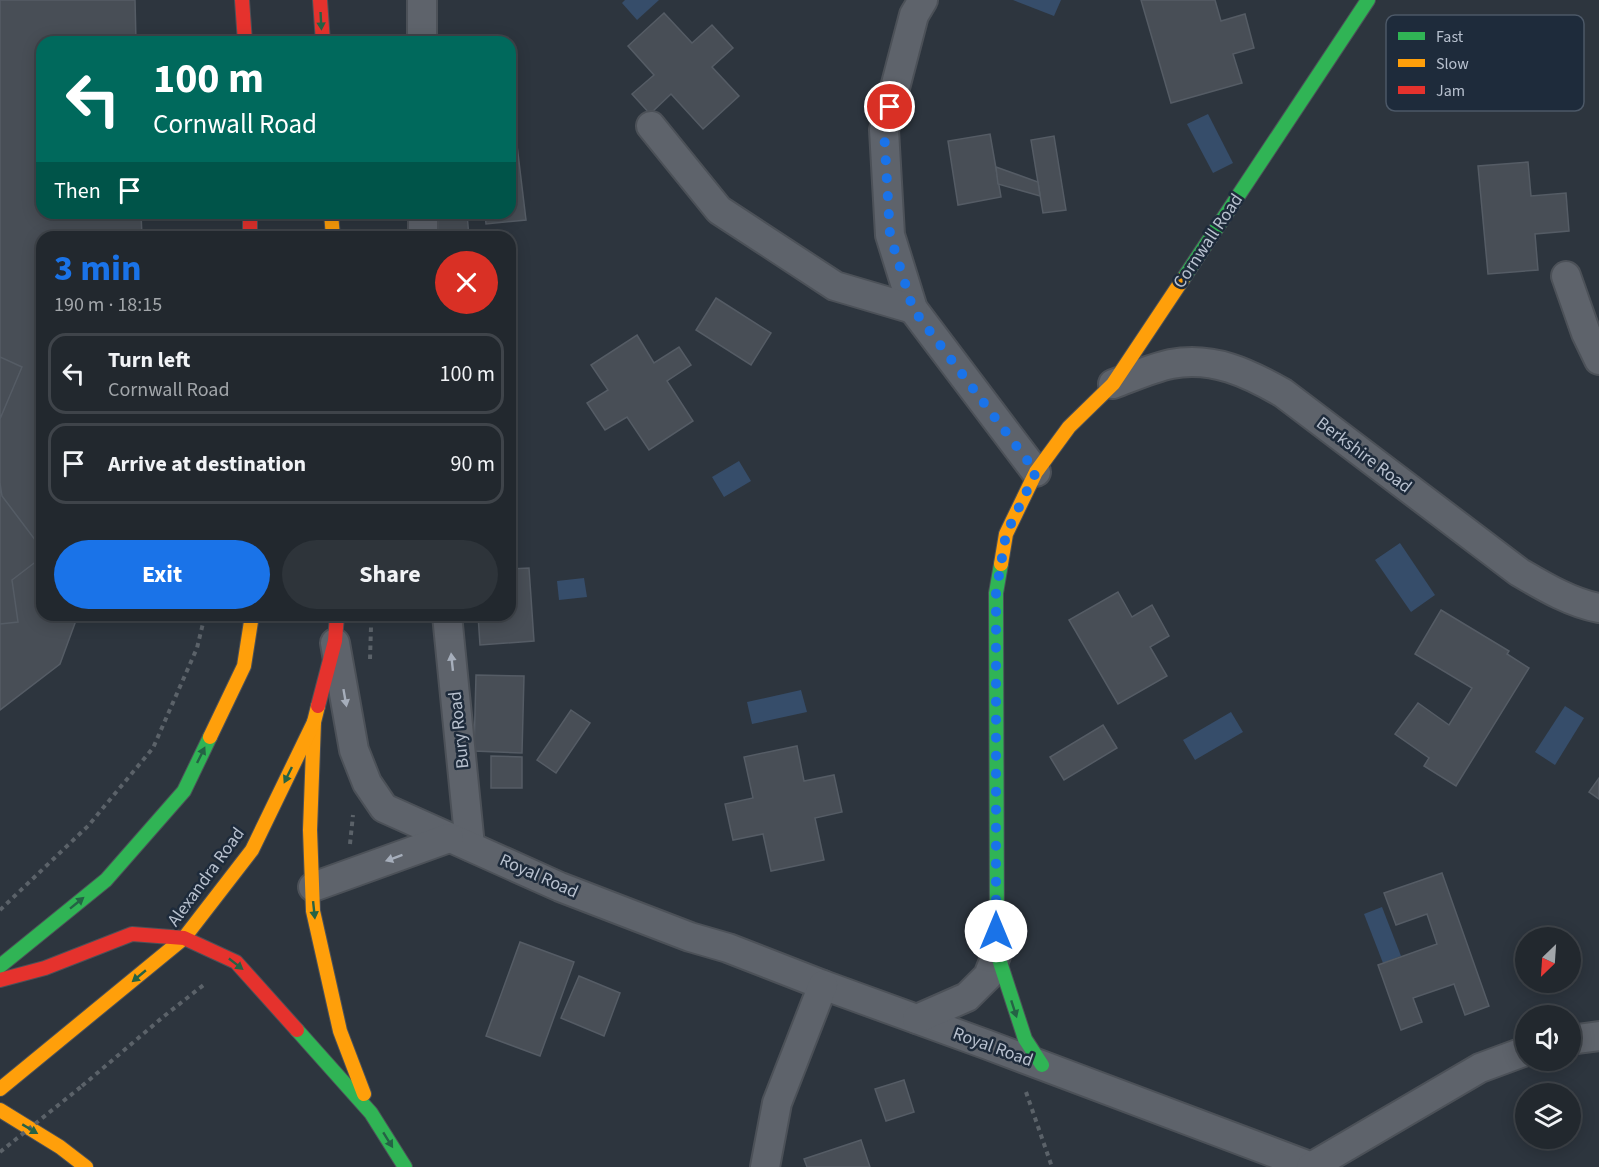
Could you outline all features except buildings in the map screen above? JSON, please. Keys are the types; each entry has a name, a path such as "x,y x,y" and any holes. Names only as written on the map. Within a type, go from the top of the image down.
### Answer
{"main road":[{"path":"242,0 245,36"},
{"path":"320,0 323,36"},
{"name":"Cornwall Road","path":"1042,1065 1025,1039 997,953 996,593 1006,534 1036,472 1069,427 1113,384 1368,0"},
{"path":"0,966 106,880 184,791 244,666 251,621"},
{"name":"Alexandra Road","path":"0,1089 184,938 252,850 314,722 336,628"},
{"path":"314,722 310,830 313,912 340,1031 371,1113"},
{"path":"0,980 45,968 132,934 184,938 236,962 371,1113 405,1167"},
{"path":"0,1110 60,1147 86,1167"}],"street":[{"path":"422,0 422,36"},
{"path":"923,0 914,15 884,130 890,235 913,309 1036,472"},
{"path":"651,126 719,210 835,286 913,309"},
{"path":"1566,276 1586,333 1599,360"},
{"name":"Berkshire Road","path":"1113,384 1172,364 1212,363 1249,374 1283,393 1519,572 1556,592 1590,607 1599,608"},
{"name":"Bury Road","path":"447,621 459,842"},
{"name":"Royal Road","path":"336,628 354,750 367,783 384,808 560,887 690,937 728,948 1014,1054 1312,1167 1480,1068 1515,1055"},
{"path":"313,887 459,842"},
{"name":"Cornwall Road","path":"917,1019 967,997 988,976 997,953"},
{"path":"765,1167 777,1102 823,985"},
{"path":"1581,1039 1599,1036"}],"path":[{"path":"0,910 88,826 153,748 197,648 204,621"},
{"path":"0,1152 206,983"},
{"path":"1014,1054 1052,1167"}],"water":[{"path":"625,0 659,0 637,20 622,3"},
{"path":"1013,0 1061,0 1054,16"},
{"path":"1208,114 1233,163 1213,173 1187,124"},
{"path":"739,461 751,481 724,497 712,477"},
{"path":"1400,543 1435,595 1411,612 1375,560"},
{"path":"584,578 587,597 559,600 557,581"},
{"path":"801,690 807,712 752,724 747,702"},
{"path":"1565,706 1584,718 1555,765 1535,752"},
{"path":"1231,712 1243,732 1195,760 1183,740"},
{"path":"1382,907 1401,956 1383,963 1364,914"}],"traffic: fast":[{"path":"1183,279 1368,0"},
{"path":"1001,564 996,593 997,953 1025,1039 1042,1065"},
{"path":"0,966 106,880 184,791 210,737"},
{"path":"297,1030 371,1113 405,1167"}],"traffic: slow":[{"path":"332,219 332,231"},
{"path":"1001,564 1006,534 1036,472 1069,427 1113,384 1183,279"},
{"path":"210,737 244,666 251,621"},
{"path":"0,1089 184,938 252,850 314,722 318,706"},
{"path":"314,722 310,830 313,911 340,1031 364,1094"},
{"path":"0,1110 60,1147 86,1167"}],"traffic: jam":[{"path":"242,0 245,36"},
{"path":"320,0 323,36"},
{"path":"250,219 250,231"},
{"path":"318,706 335,641 337,621"},
{"path":"0,980 45,968 132,934 184,938 236,962 297,1030"}],"route":[{"path":"890,107 884,130 890,235 913,309 1036,472 1006,534 996,593 996,931"}]}
